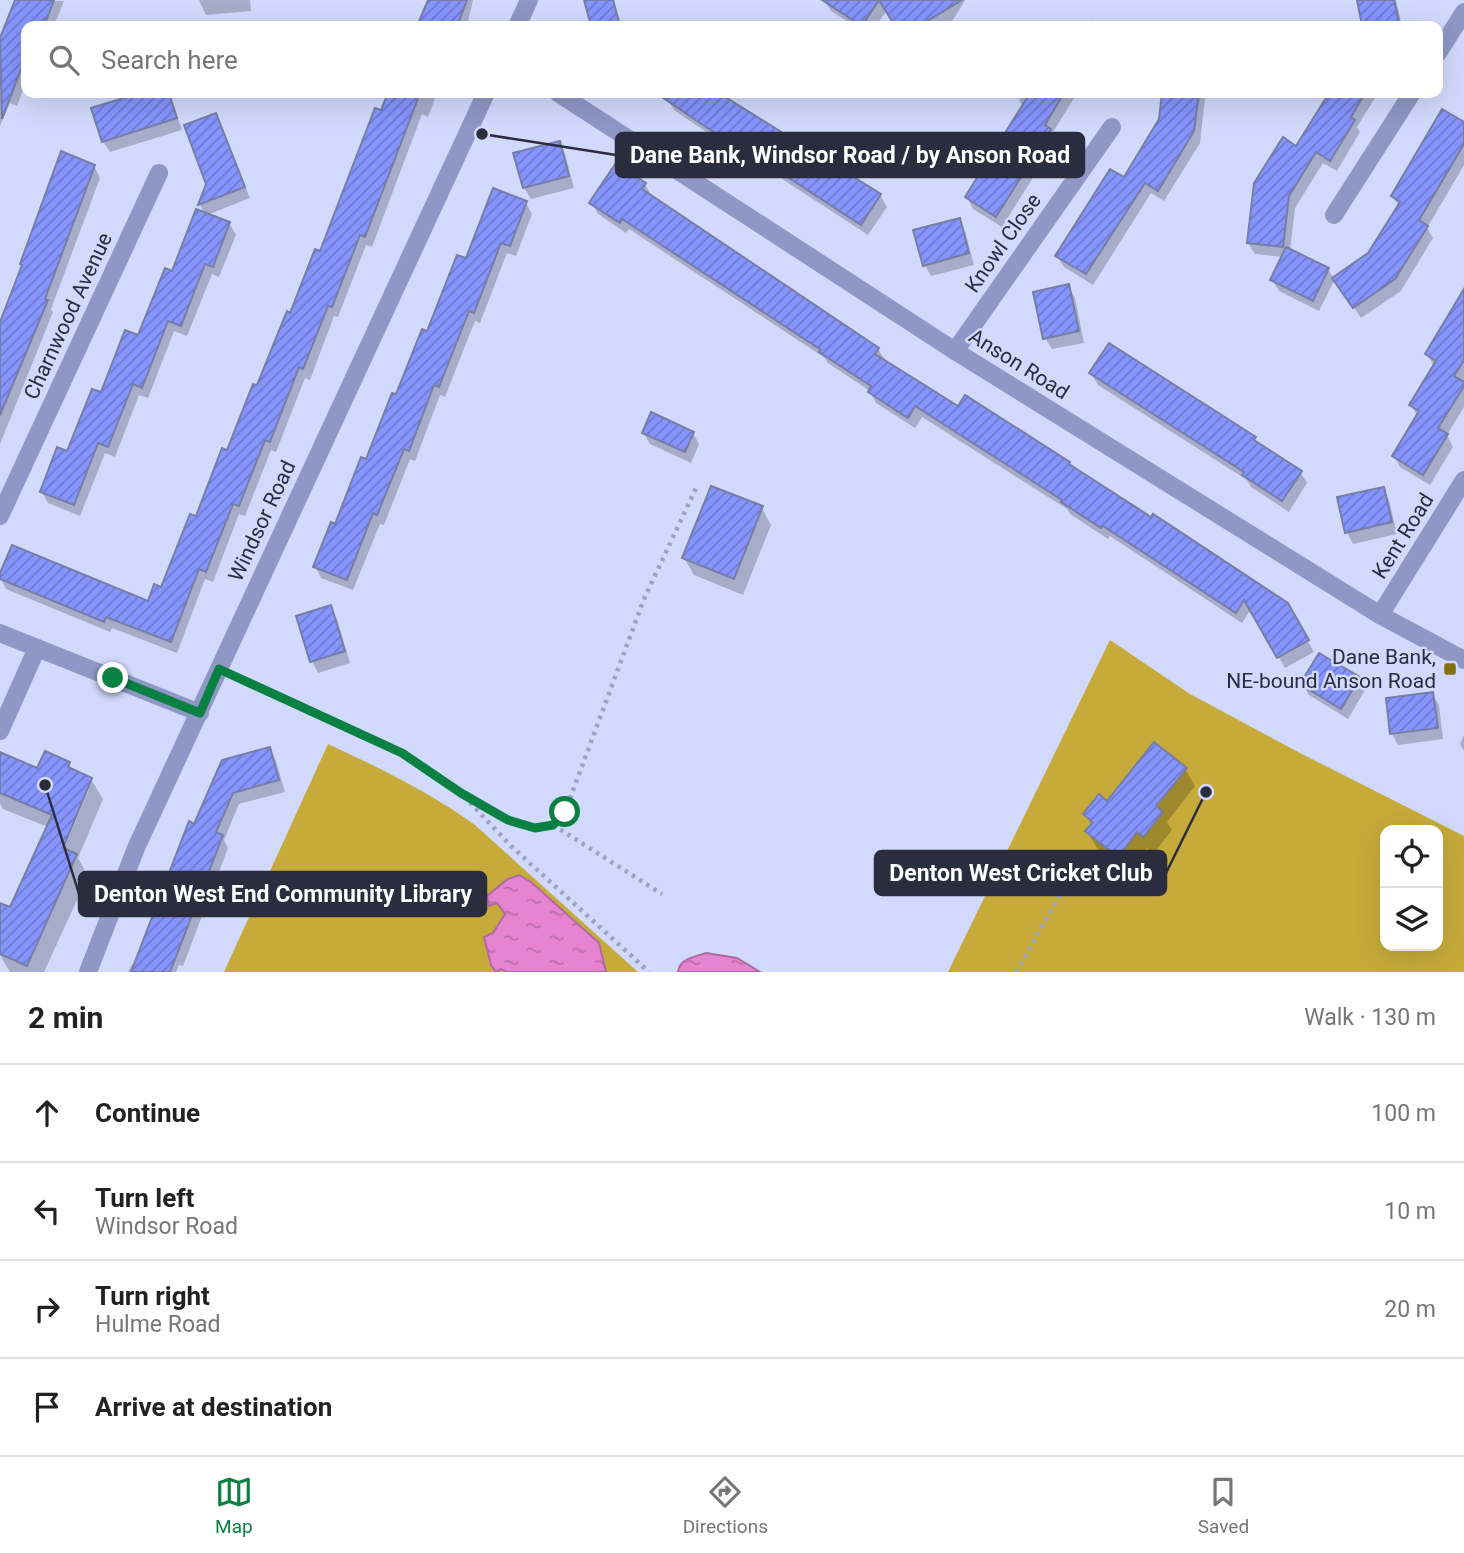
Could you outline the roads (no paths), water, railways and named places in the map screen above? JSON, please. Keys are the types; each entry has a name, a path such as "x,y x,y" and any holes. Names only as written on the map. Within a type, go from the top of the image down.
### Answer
{"street":[{"path":"519,21 529,0"},
{"path":"1443,45 1464,12"},
{"name":"Windsor Road","path":"88,972 136,848 484,98"},
{"name":"Anson Road","path":"566,98 955,351 1380,615 1464,660"},
{"path":"1334,215 1409,98"},
{"name":"Knowl Close","path":"955,351 1112,127"},
{"name":"Charnwood Avenue","path":"0,516 159,173"},
{"name":"Kent Road","path":"1380,615 1464,480"},
{"path":"0,633 200,713"},
{"path":"0,731 37,648"}],"water":[{"path":"519,875 531,882 599,943 606,972 506,972 501,969 496,972 491,965 484,937 493,933 505,914 497,903 489,906 487,896 508,879"},
{"path":"706,953 737,958 760,972 678,972 685,961"}],"place":[{"name":"Dane Bank, Windsor Road / by Anson Road","path":"482,134"},
{"name":"Dane Bank, NE-bound Anson Road","path":"1450,669"},
{"name":"Denton West End Community Library","path":"45,785"},
{"name":"Denton West Cricket Club","path":"1206,792"}]}
